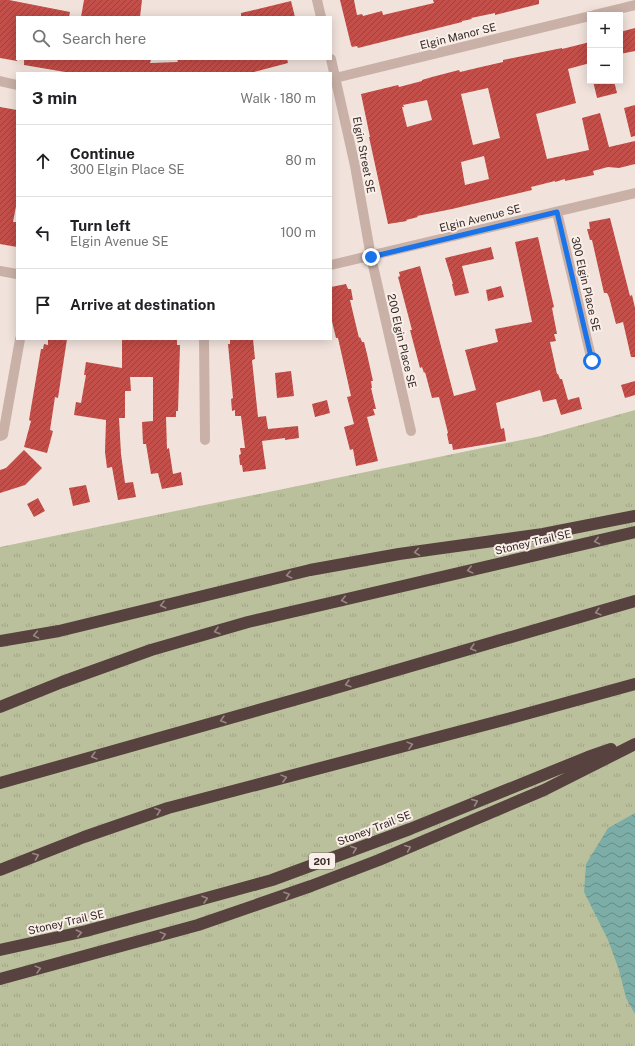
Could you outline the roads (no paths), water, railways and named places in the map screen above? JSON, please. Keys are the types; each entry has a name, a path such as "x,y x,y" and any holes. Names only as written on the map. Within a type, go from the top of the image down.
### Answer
{"highway":[{"path":"0,641 59,631 310,570 399,554 543,534 635,516"},
{"name":"Stoney Trail SE","path":"0,707 62,682 152,650 248,622 635,532"},
{"path":"0,783 635,601"},
{"path":"0,870 84,837 168,808 635,684"},
{"path":"0,979 198,925 311,886 379,860 544,790 635,743"},
{"name":"Stoney Trail SE","path":"0,950 86,932 272,880 410,829 588,757 635,743"}],"street":[{"path":"317,0 321,16"},
{"path":"606,12 635,5"},
{"name":"Elgin Manor SE","path":"333,78 587,17"},
{"name":"Elgin Street SE","path":"331,60 333,78 355,166 371,257"},
{"path":"0,81 16,85"},
{"name":"Elgin Avenue SE","path":"332,265 371,257 635,193"},
{"name":"300 Elgin Place SE","path":"557,212 592,361"},
{"name":"200 Elgin Place SE","path":"371,257 411,431"},
{"path":"0,271 16,274"},
{"path":"0,436 2,435 20,340"},
{"path":"204,340 205,440"}],"water":[{"path":"635,813 635,1014 626,998 619,970 608,940 584,892 586,864 608,828"}]}
